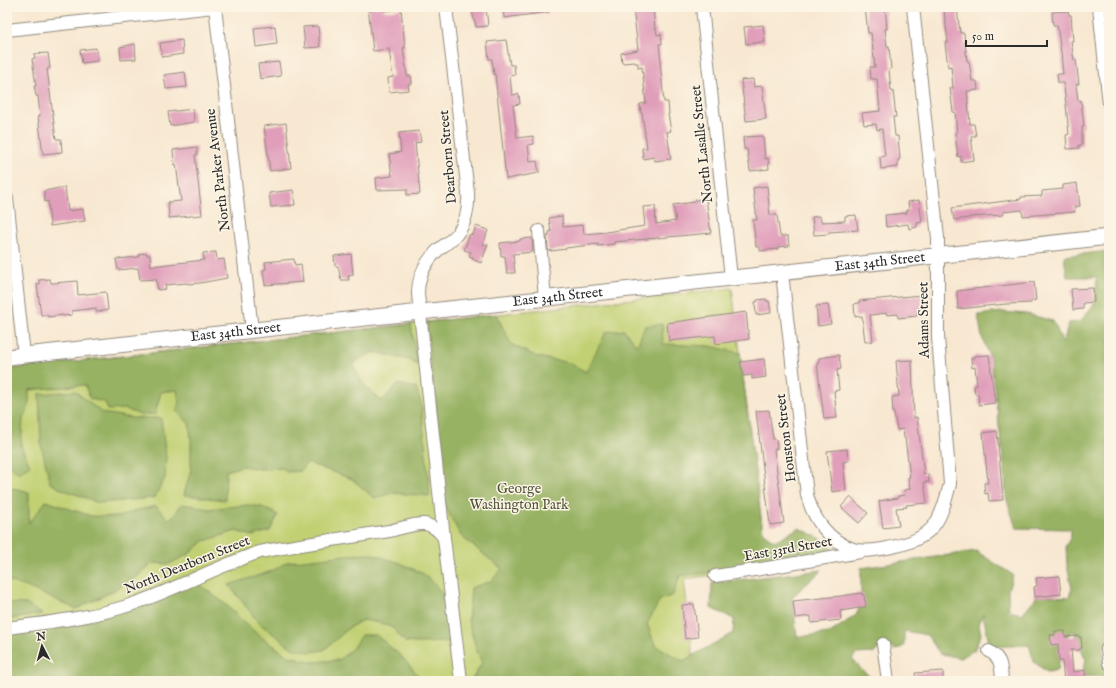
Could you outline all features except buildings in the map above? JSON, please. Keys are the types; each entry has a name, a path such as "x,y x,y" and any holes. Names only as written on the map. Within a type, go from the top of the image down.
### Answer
{"main road":[{"name":"East 34th Street","path":"7,357 1109,237"}],"street":[{"path":"7,30 214,7"},
{"name":"North Parker Avenue","path":"214,7 252,330"},
{"name":"Dearborn Street","path":"420,312 418,290 423,270 431,258 460,230 468,205 468,193 446,7"},
{"name":"North Lasalle Street","path":"702,7 731,278"},
{"name":"Adams Street","path":"884,549 905,545 922,536 935,525 945,505 950,484 938,337 938,238 913,7"},
{"path":"1099,7 1109,104"},
{"path":"7,198 24,355"},
{"path":"539,231 545,298"},
{"name":"Houston Street","path":"782,273 809,503 816,518 831,536 854,549 865,551 884,549"},
{"path":"420,312 461,681"},
{"name":"North Dearborn Street","path":"7,628 63,620 120,608 157,595 240,559 260,552 422,524 432,526 439,531 444,538"},
{"name":"East 33rd Street","path":"715,576 865,551"},
{"path":"884,644 888,681"},
{"path":"1107,649 1109,663"},
{"path":"990,651 997,656 1002,681"}],"green space":[{"path":"1109,251 1109,646 1103,647 1105,677 1081,676 1086,660 1074,631 1062,638 1058,670 1047,672 1034,662 1029,645 990,647 983,614 979,624 981,635 974,650 961,658 940,654 927,635 904,631 904,646 895,650 884,644 874,653 856,654 852,659 875,681 471,681 482,663 468,621 471,588 491,581 502,569 461,536 445,506 427,322 496,314 511,344 537,357 570,363 586,372 606,332 624,330 637,346 645,326 662,324 663,344 710,346 740,353 763,533 774,541 799,528 822,539 840,556 680,576 673,595 660,600 647,624 655,645 683,661 733,633 734,619 711,608 712,583 822,570 792,597 797,637 830,633 856,615 861,605 861,568 976,551 1013,575 1008,590 1009,611 1022,614 1038,595 1069,597 1072,588 1067,565 1066,545 1071,537 1071,529 1016,528 1006,497 1005,474 991,360 982,337 978,315 1002,312 1027,314 1053,321 1063,343 1069,323 1080,322 1095,303 1097,277 1067,277 1064,256"},
{"name":"George Washington Park","path":"732,288 767,568 684,579 696,681 7,681 7,369"},
{"path":"411,324 417,365 410,360 373,352 353,363 360,380 382,401 398,384 416,388 421,403 430,496 393,493 374,498 352,479 308,463 300,471 286,472 284,468 261,469 243,466 226,471 225,500 184,495 191,469 191,439 189,423 176,411 179,402 177,390 161,392 155,414 140,415 126,409 108,410 105,402 90,399 85,385 29,390 29,406 23,419 21,446 30,465 19,473 7,465 7,369"},
{"path":"75,391 102,413 132,418 161,418 166,457 165,478 154,498 99,503 59,488 50,483 41,444 39,394"},
{"path":"7,488 29,492 29,523 46,501 91,516 118,517 134,511 156,506 169,519 175,515 181,504 208,509 248,505 262,507 278,515 270,531 252,536 236,531 204,541 189,554 169,564 153,563 138,576 111,592 76,609 27,587 8,581 10,558 7,559"},
{"path":"372,554 400,563 424,574 443,593 450,642 405,642 393,628 381,623 363,620 350,627 324,650 310,652 292,648 259,623 229,585 272,571 287,562 346,555"},
{"path":"198,583 225,604 256,633 288,656 312,662 339,660 352,649 361,635 376,635 401,656 423,681 7,681 7,635 90,621"},
{"path":"7,603 26,604 42,614 11,619 7,618"}]}
